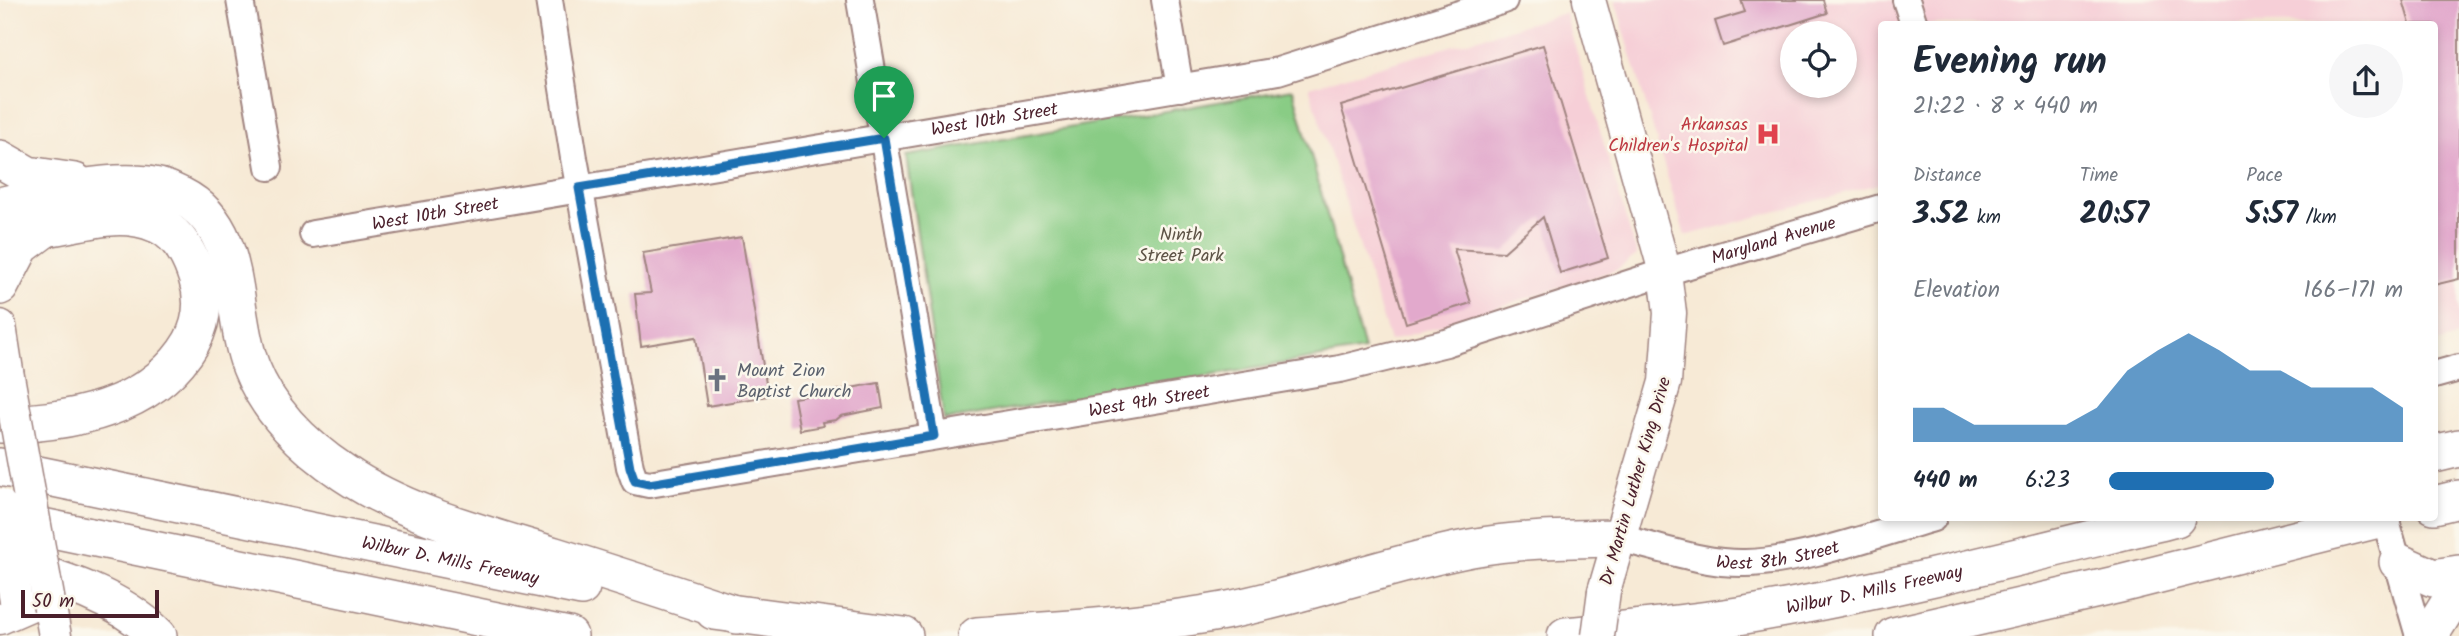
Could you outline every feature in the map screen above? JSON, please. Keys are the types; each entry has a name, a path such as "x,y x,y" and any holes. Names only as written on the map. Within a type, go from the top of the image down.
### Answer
{"highway":[{"path":"0,159 28,175 108,186"},
{"path":"0,206 74,190 136,184 172,191 191,201 216,230 227,252 244,344 258,381 295,433 345,474 397,502 485,535 737,615"},
{"path":"0,227 44,229 121,216 158,224 175,237 190,257 202,298 200,322 184,354 168,373 147,389 119,404 87,414 57,421 0,424"},
{"path":"0,286 21,246 44,229"},
{"path":"2438,453 2459,447"},
{"name":"Wilbur D. Mills Freeway","path":"0,467 655,602 904,636"},
{"path":"2438,504 2459,499"},
{"path":"0,518 569,636"},
{"name":"Wilbur D. Mills Freeway","path":"1566,636 1677,624 1815,602 1952,573 2164,521"},
{"path":"1894,636 2109,587 2372,521"},
{"path":"976,636 1158,622 1260,603 1471,548 1530,540 1618,538"},
{"path":"0,562 57,578 101,597 138,619 158,636"},
{"path":"2398,562 2433,578 2459,574"},
{"path":"2431,636 2459,588"}],"main road":[{"name":"Dr Martin Luther King Drive","path":"1589,0 1665,272 1670,313 1665,382 1604,591 1598,636"},
{"path":"0,326 7,371 30,612"},
{"path":"0,505 30,612"}],"street":[{"path":"240,0 269,167"},
{"path":"549,0 579,188"},
{"path":"860,0 934,436"},
{"path":"1165,0 1180,88"},
{"name":"West 10th Street","path":"313,234 1278,71 1504,0"},
{"path":"1906,0 1912,21"},
{"name":"West 9th Street","path":"579,188 630,469 635,481 649,484 1340,369 1446,343 1665,272"},
{"name":"Maryland Avenue","path":"1665,272 1878,209"},
{"path":"2438,374 2459,368"},
{"name":"West 8th Street","path":"1618,538 1715,560 1745,563 1798,555 1922,521"},
{"path":"2385,521 2419,636"}],"shaded area":[{"name":"Arkansas Children's Hospital","path":"1615,0 2459,0 2459,336 2438,343 2438,21 1878,21 1878,184 1685,236"},
{"path":"1565,13 1637,255 1616,270 1390,341 1309,87"}],"green space":[{"name":"Ninth Street Park","path":"1293,89 1364,350 944,420 906,156"}],"building":[{"path":"1741,0 1823,0 1827,13 1802,21 1780,21 1780,28 1723,46 1715,21 1745,12"},
{"path":"2403,0 2459,0 2459,279 2438,284 2438,21 2409,21"},
{"path":"1543,45 1608,258 1560,273 1543,217 1504,252 1454,249 1471,303 1406,323 1341,106"},
{"name":"Mount Zion Baptist Church","path":"742,237 768,396 707,406 696,337 641,346 635,294 651,293 643,253"},
{"path":"879,383 883,408 841,416 836,420 822,422 823,426 800,430 794,398"}],"place":[{"name":"Arkansas Children's Hospital","path":"1768,134"},
{"name":"Mount Zion Baptist Church","path":"717,380"}],"route":[{"path":"884,138 934,436 649,484 635,481 630,467 579,188 884,138"}]}
